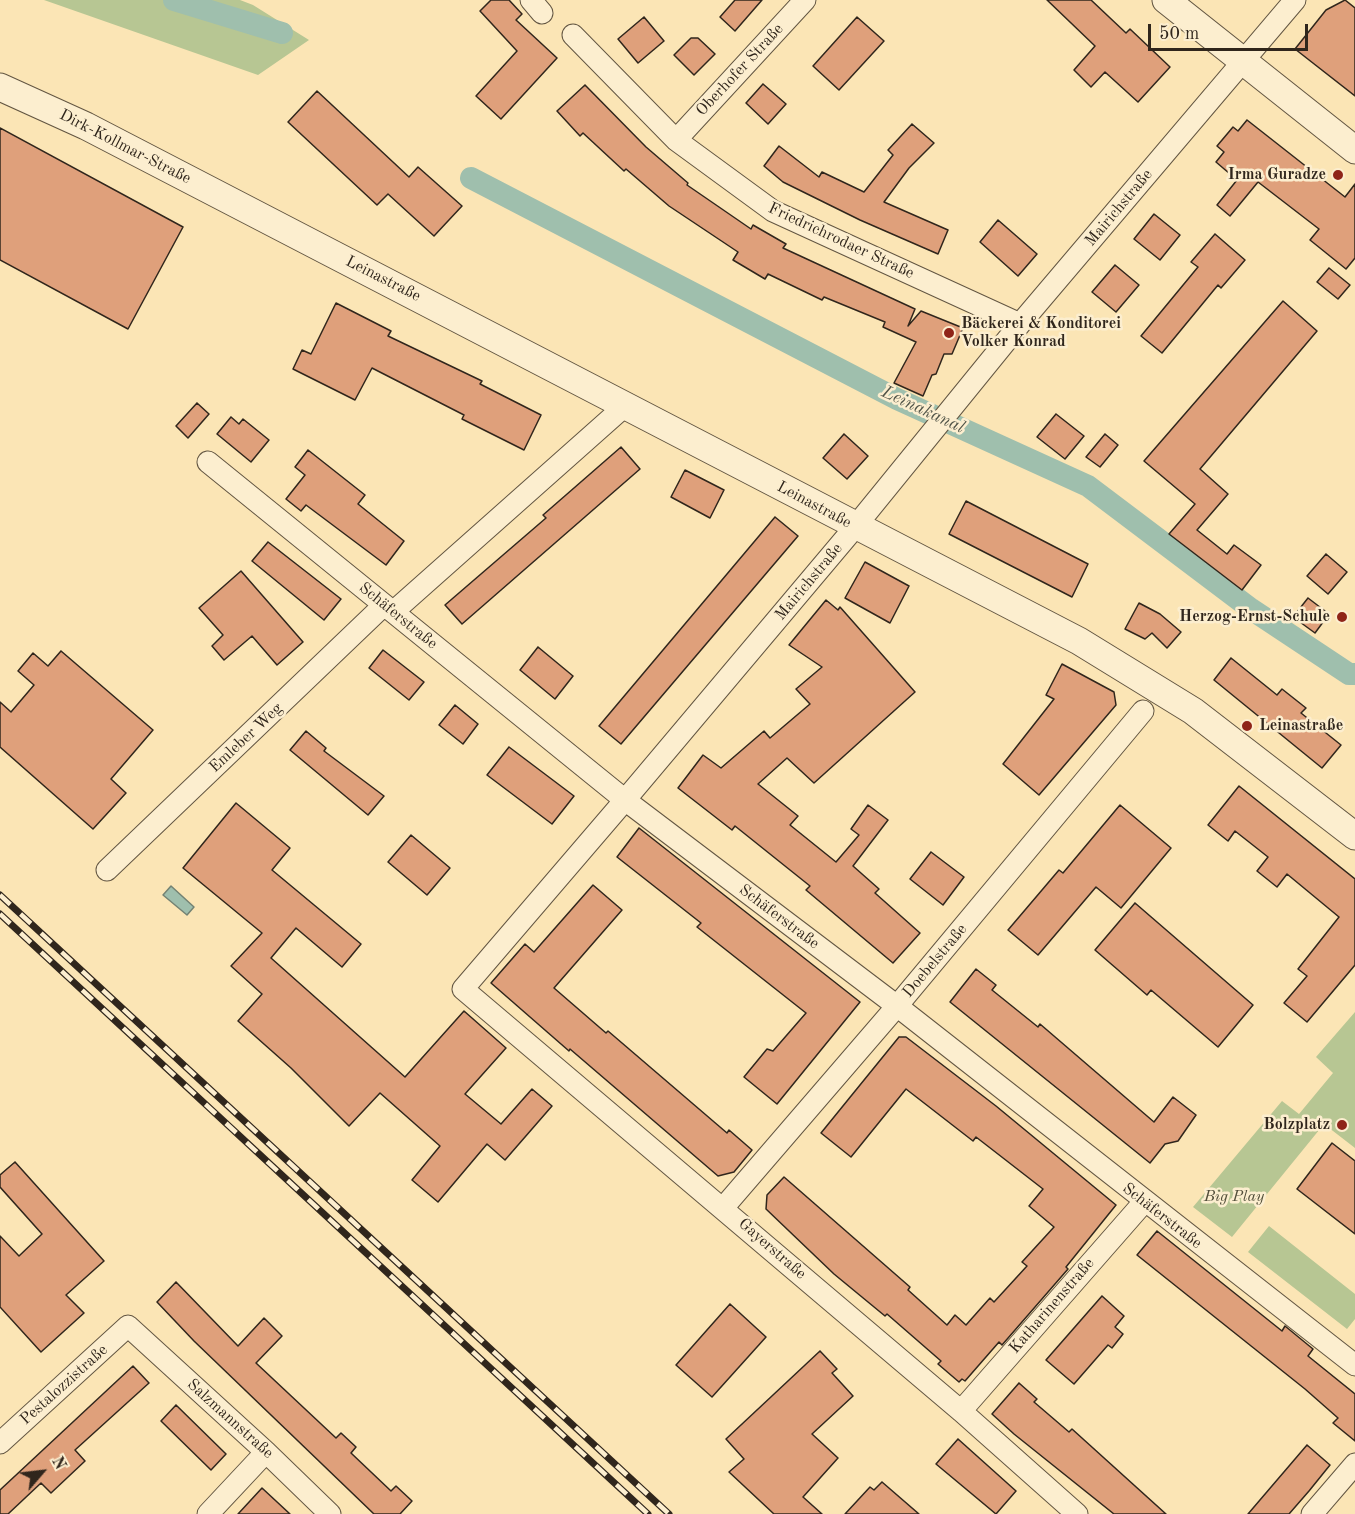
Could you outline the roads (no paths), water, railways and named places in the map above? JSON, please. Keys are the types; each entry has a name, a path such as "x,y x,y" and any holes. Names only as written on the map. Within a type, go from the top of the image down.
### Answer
{"street":[{"name":"Oberhofer Straße","path":"676,140 805,0"},
{"path":"1166,0 1355,150"},
{"name":"Mairichstraße","path":"463,989 855,527 1020,324 1295,0"},
{"name":"Friedrichrodaer Straße","path":"573,35 676,140 773,211 1020,324"},
{"name":"Dirk-Kollmar-Straße","path":"0,87 86,126 249,210"},
{"name":"Leinastraße","path":"249,210 626,405 855,527 1079,641 1193,711 1355,836"},
{"name":"Emleber Weg","path":"107,870 389,609 626,405"},
{"name":"Schäferstraße","path":"208,462 625,800 897,1006 1144,1202 1355,1365"},
{"name":"Doebelstraße","path":"723,1208 897,1006 1143,711"},
{"name":"Gayerstraße","path":"463,989 961,1411 1077,1514"},
{"name":"Katharinenstraße","path":"961,1411 1144,1202"},
{"name":"Pestalozzistraße","path":"0,1443 128,1326"},
{"name":"Salzmannstraße","path":"128,1326 330,1514"},
{"path":"208,1514 266,1452"},
{"path":"1312,1514 1355,1464"}],"waterway":[{"name":"Leinakanal","path":"174,0 282,33"},
{"name":"Leinakanal","path":"471,178 897,399 1088,486 1251,609 1349,674 1355,674"}],"railway":[{"path":"0,895 669,1514"},
{"path":"0,914 648,1514"}],"place":[{"name":"Irma Guradze","path":"1338,175"},
{"name":"Bäckerei & Konditorei Volker Konrad","path":"949,333"},
{"name":"Herzog-Ernst-Schule","path":"1342,617"},
{"name":"Leinastraße","path":"1247,726"},
{"name":"Bolzplatz","path":"1342,1125"}],"park label":[{"name":"Big Play","path":"1234,1197"}]}
